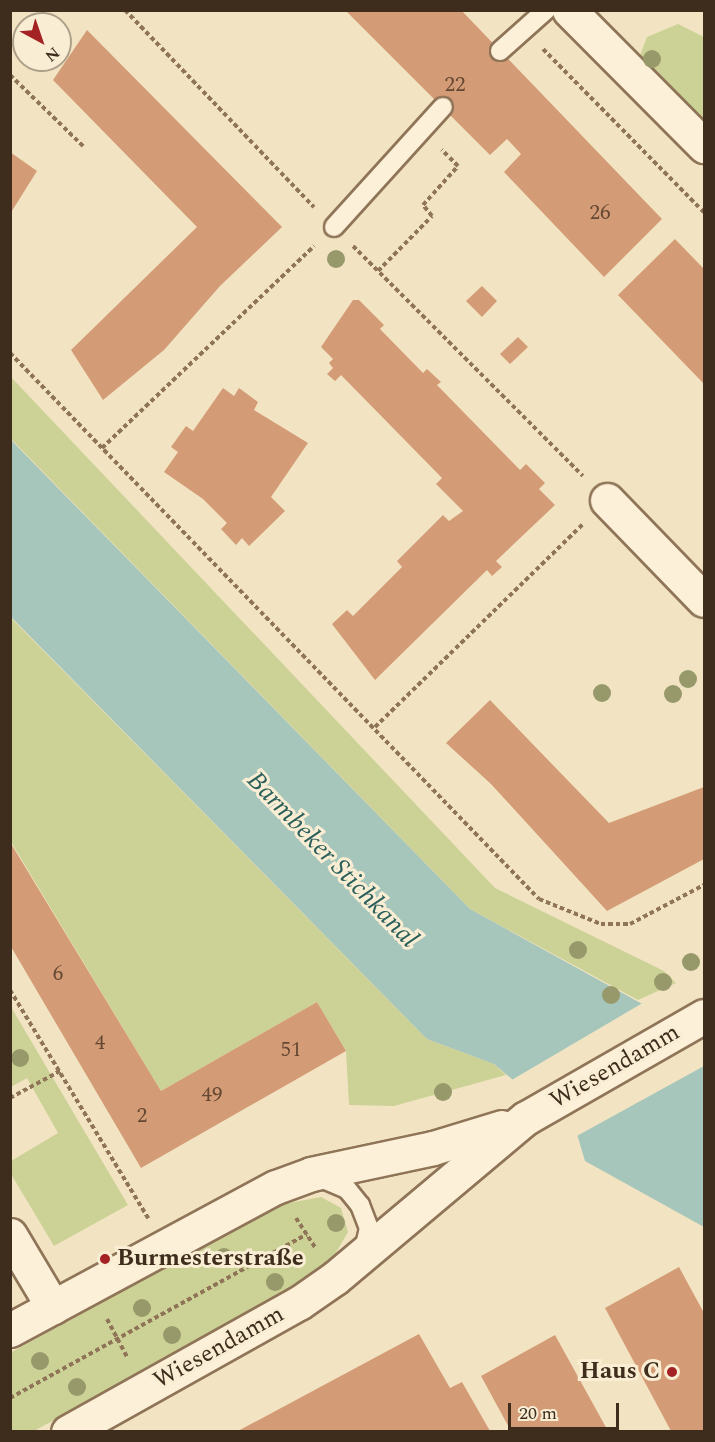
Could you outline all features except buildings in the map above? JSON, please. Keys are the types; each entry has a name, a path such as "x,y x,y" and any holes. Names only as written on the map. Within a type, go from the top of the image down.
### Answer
{"street":[{"path":"584,15 705,146"},
{"path":"607,500 705,600"},
{"name":"Wiesendamm","path":"10,1330 163,1244 253,1197 310,1174 471,1138 526,1118 705,1016"},
{"name":"Wiesendamm","path":"68,1431 299,1303 363,1255 526,1118"},
{"path":"10,1235 53,1307"}],"lane":[{"path":"500,51 546,10"},
{"path":"334,227 443,107"},
{"path":"310,1174 347,1189 360,1205 369,1228 363,1255"}],"path":[{"path":"125,10 334,227 607,500 375,728"},
{"path":"524,30 705,212"},
{"path":"10,75 83,146"},
{"path":"378,271 432,216 423,205 458,166 422,130"},
{"path":"102,448 334,227"},
{"path":"10,353 539,899 601,924 630,924 705,885"},
{"path":"10,990 163,1244"},
{"path":"10,1098 60,1071"},
{"path":"10,1398 307,1234"},
{"path":"90,1285 117,1339 146,1389"}],"green space":[{"path":"678,24 704,37 704,125 638,61 647,37"},
{"path":"10,376 495,888 664,971 676,983 638,1000 470,909 11,439"},
{"path":"10,617 427,1039 494,1064 506,1075 394,1106 349,1105 346,1051 317,1002 161,1091 11,842"},
{"path":"11,1007 128,1205 54,1246 11,1174 11,1161 58,1133 27,1078 11,1087"},
{"path":"321,1197 341,1208 348,1232 331,1261 300,1286 34,1431 11,1431 10,1353 278,1205"}],"water":[{"name":"Barmbeker Stichkanal","path":"10,439 470,909 704,1038 704,1227 585,1161 577,1134 494,1064 427,1039 11,617"}],"pier":[{"path":"646,1001 704,1035 704,1066 575,1137 510,1081"}],"place":[{"name":"Burmesterstraße","path":"105,1259"},
{"name":"Haus C","path":"672,1372"}]}
